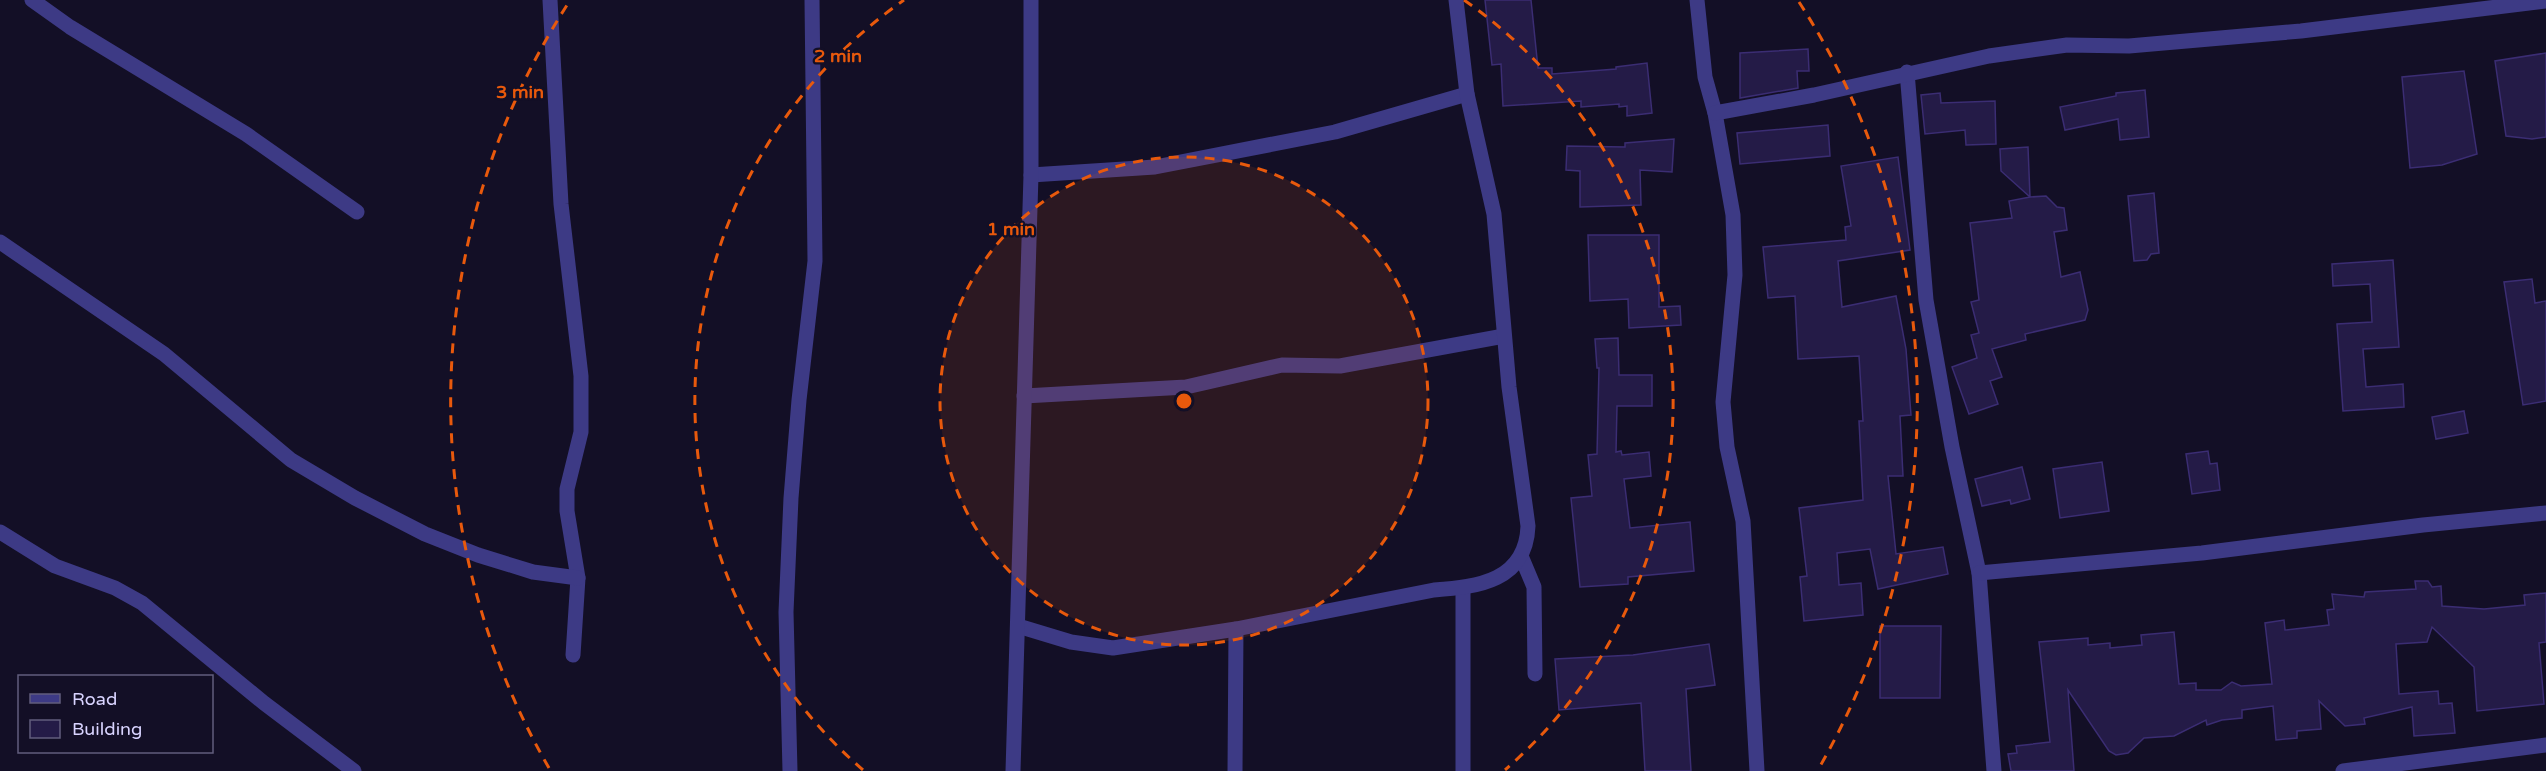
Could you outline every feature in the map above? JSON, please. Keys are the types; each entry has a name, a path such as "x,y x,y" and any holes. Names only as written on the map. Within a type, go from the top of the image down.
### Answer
{"street":[{"path":"32,0 70,27 246,134 357,212"},
{"path":"550,0 561,204 581,376 580,432 567,489 567,511 578,578 573,655"},
{"path":"790,771 786,612 791,498 799,400 815,261 812,0"},
{"path":"1013,771 1031,175 1031,0"},
{"path":"1018,626 1071,642 1113,648 1236,629 1434,590 1463,588 1498,578 1510,570 1521,556 1527,541 1528,526 1504,336 1491,192 1467,94 1456,0"},
{"path":"1697,0 1705,77 1715,113 1733,215 1735,275 1723,402 1727,447 1736,477 1743,521 1757,771"},
{"path":"1715,113 1815,95 1907,72 1989,56 2067,45 2129,46 2301,32 2546,1"},
{"path":"1907,72 1926,300 1952,447 1979,573 1994,771"},
{"path":"1031,175 1155,167 1335,132 1467,94"},
{"path":"0,242 164,354 291,460 355,498 425,534 478,555 533,572 578,578"},
{"path":"1024,396 1185,387 1282,365 1340,366 1504,336"},
{"path":"1979,573 2202,554 2423,525 2546,513"},
{"path":"0,532 55,566 115,588 142,603 264,703 354,771"},
{"path":"1521,556 1533,587 1535,674"},
{"path":"1463,588 1463,771"},
{"path":"1235,771 1236,629"},
{"path":"2343,771 2455,765 2546,746"}],"building":[{"path":"1485,0 1531,0 1538,68 1552,68 1552,74 1616,69 1616,67 1647,63 1652,113 1627,116 1627,106 1619,107 1619,104 1581,107 1581,101 1503,106 1501,64 1492,65"},
{"path":"1808,49 1809,71 1797,71 1798,88 1740,98 1740,53"},
{"path":"2546,53 2546,137 2532,139 2506,136 2495,61"},
{"path":"2464,71 2477,154 2442,165 2410,168 2402,77"},
{"path":"2145,90 2149,137 2120,140 2118,119 2065,130 2060,107 2116,96 2116,93"},
{"path":"1940,93 1941,103 1995,101 1996,144 1966,145 1965,130 1925,134 1921,95"},
{"path":"1828,125 1830,156 1740,164 1737,133"},
{"path":"1674,139 1672,172 1640,170 1641,205 1580,207 1580,171 1566,170 1567,146 1625,147 1625,143"},
{"path":"2028,147 2030,197 2001,171 2000,149"},
{"path":"1898,157 1910,250 1838,261 1842,307 1896,296 1906,349 1911,415 1900,416 1903,476 1888,476 1896,554 1943,547 1948,574 1878,589 1870,549 1837,553 1839,585 1861,583 1863,615 1804,621 1800,577 1807,576 1799,508 1863,500 1859,421 1863,421 1859,356 1798,359 1795,296 1768,298 1763,247 1846,240 1845,227 1851,226 1841,166"},
{"path":"2154,193 2159,253 2151,254 2147,260 2134,261 2128,196"},
{"path":"2046,196 2057,207 2064,208 2067,230 2054,232 2061,277 2080,272 2088,310 2085,320 2025,334 2026,340 1992,349 2002,377 1990,381 1998,404 1969,414 1952,367 1977,358 1971,335 1979,333 1971,302 1979,300 1970,223 2012,218 2009,201"},
{"path":"1588,235 1659,235 1659,307 1680,306 1681,325 1629,328 1628,299 1590,301"},
{"path":"2393,260 2399,347 2363,349 2366,387 2403,384 2404,407 2343,411 2337,324 2372,322 2370,284 2333,286 2332,264"},
{"path":"2532,279 2535,303 2546,301 2546,401 2523,405 2504,282"},
{"path":"1618,338 1619,375 1652,375 1652,406 1617,406 1616,452 1621,451 1622,455 1649,452 1651,476 1624,479 1630,528 1690,522 1694,571 1628,577 1628,584 1580,587 1571,498 1592,496 1588,455 1597,454 1599,368 1597,368 1595,339"},
{"path":"2464,411 2468,433 2436,439 2432,417"},
{"path":"2208,451 2210,464 2217,463 2220,490 2192,494 2186,454"},
{"path":"2102,462 2109,511 2060,518 2053,469"},
{"path":"2022,467 2030,499 2011,504 2010,500 1982,506 1975,479"},
{"path":"2415,581 2428,581 2432,587 2441,586 2442,606 2484,609 2525,605 2524,595 2546,593 2546,642 2539,643 2544,704 2477,711 2474,667 2432,627 2427,642 2396,644 2399,694 2438,691 2439,704 2452,703 2455,733 2414,736 2412,707 2364,718 2365,724 2345,726 2319,701 2321,729 2297,731 2297,738 2276,740 2273,706 2242,710 2242,718 2222,720 2207,725 2206,720 2174,736 2144,738 2128,753 2116,755 2109,751 2068,690 2074,771 2011,771 2008,754 2017,753 2016,746 2050,742 2039,642 2088,638 2088,645 2110,643 2110,648 2142,645 2141,635 2174,632 2179,684 2196,683 2196,690 2221,690 2232,682 2241,686 2272,684 2265,623 2284,620 2285,630 2329,625 2327,610 2334,609 2332,594 2364,597 2365,592 2416,589"},
{"path":"1880,626 1941,626 1940,698 1880,698"},
{"path":"1709,644 1715,685 1686,689 1691,771 1645,771 1641,703 1559,710 1555,659 1633,655"}]}
